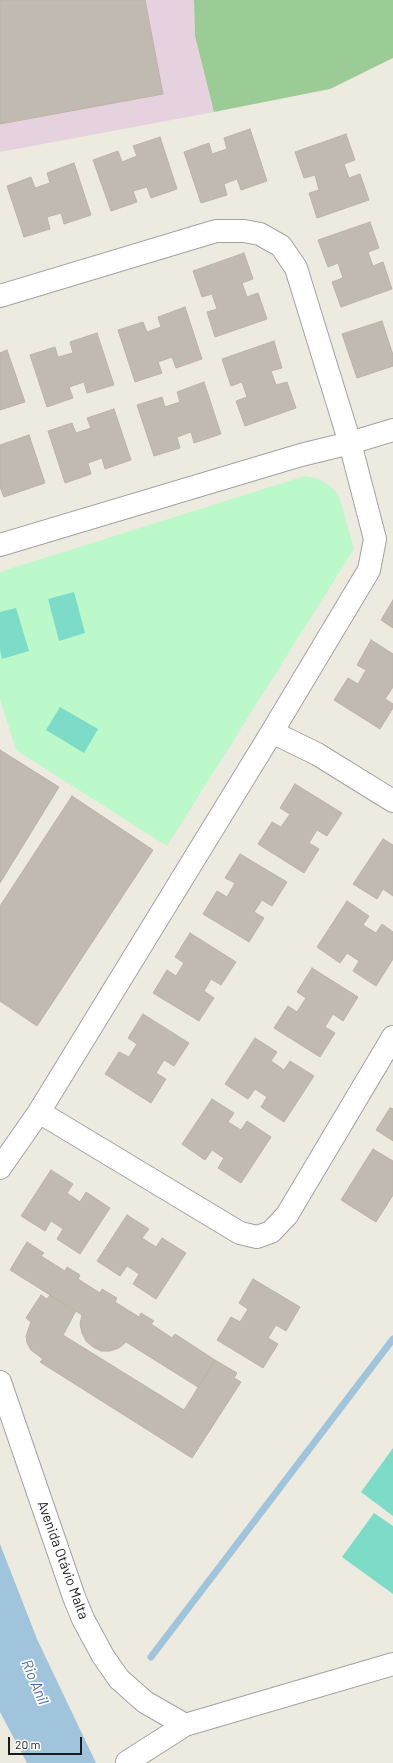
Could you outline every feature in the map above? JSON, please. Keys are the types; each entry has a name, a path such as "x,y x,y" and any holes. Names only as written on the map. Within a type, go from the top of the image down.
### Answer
{"street":[{"path":"0,296 216,231 244,231 260,234 281,246 296,268 350,443 375,539 369,570 272,732 39,1112 0,1168"},
{"path":"0,545 301,455 350,443 393,430"},
{"path":"272,732 317,754 393,801"},
{"path":"39,1112 240,1234 257,1237 271,1232 287,1215 393,1038"},
{"name":"Avenida Otávio Malta","path":"0,1382 74,1597 83,1619 103,1656 119,1679 145,1702 185,1725"},
{"path":"126,1762 185,1725 393,1664"}],"shaded area":[{"path":"0,0 194,0 195,36 214,112 0,152"},
{"path":"74,592 85,633 59,641 48,599"},
{"path":"16,608 29,651 2,659 0,650 0,612"},
{"path":"60,707 98,729 84,753 46,730"},
{"path":"393,1448 393,1516 361,1492"},
{"path":"374,1513 393,1526 393,1594 342,1557"}],"green space":[{"path":"194,0 393,0 393,58 330,89 214,112 195,36"},
{"path":"305,476 316,478 326,483 334,490 340,499 354,549 167,846 16,750 0,699 0,572"}],"water":[{"name":"Rio Anil","path":"0,1544 37,1639 96,1763 27,1763 0,1712"}],"building":[{"path":"0,0 145,0 163,94 0,124"},
{"path":"250,129 267,181 241,190 237,179 224,184 227,195 201,203 184,152 209,143 212,154 227,149 224,138"},
{"path":"346,134 355,160 344,164 349,178 360,174 369,200 317,218 309,193 319,190 315,175 304,178 295,152"},
{"path":"160,137 177,189 151,198 147,187 133,191 137,202 111,211 93,160 118,151 122,162 137,156 133,146"},
{"path":"74,163 91,215 64,224 61,213 47,217 50,229 24,237 7,186 31,177 35,188 50,183 47,173"},
{"path":"370,222 379,248 368,252 373,266 383,262 392,289 341,307 332,282 343,278 338,263 328,267 318,240"},
{"path":"244,253 253,279 242,283 247,297 258,293 267,319 215,337 207,312 217,309 212,294 202,297 193,271"},
{"path":"185,307 202,359 176,368 172,357 158,362 162,373 135,382 118,330 143,322 147,332 161,327 158,317"},
{"path":"382,321 393,355 393,366 357,378 342,334"},
{"path":"97,333 114,385 87,393 84,382 69,387 73,398 47,407 30,355 55,347 58,357 73,353 70,342"},
{"path":"274,341 282,368 271,371 276,385 287,382 296,408 245,426 236,401 247,397 242,382 231,386 222,359"},
{"path":"7,350 25,402 0,410 0,353"},
{"path":"204,382 221,434 194,443 191,432 177,437 180,448 154,456 137,405 162,397 165,407 180,402 177,392"},
{"path":"114,409 131,460 105,469 102,458 88,463 91,474 65,483 48,431 72,423 76,433 91,428 87,418"},
{"path":"29,435 45,483 4,497 0,487 0,445"},
{"path":"393,600 393,628 381,620"},
{"path":"371,640 393,654 393,687 385,699 393,704 393,708 380,729 334,700 348,678 358,684 366,670 357,665"},
{"path":"0,750 59,787 0,883"},
{"path":"295,784 342,813 327,836 317,830 309,843 319,849 304,873 258,844 272,822 281,827 290,814 280,808"},
{"path":"72,796 153,850 37,1026 0,1001 0,906"},
{"path":"383,839 393,845 393,896 383,889 377,899 353,884"},
{"path":"240,854 287,882 272,906 262,900 254,912 264,918 249,942 203,914 217,891 227,897 235,883 225,878"},
{"path":"347,901 369,916 363,925 376,933 382,924 393,932 393,959 376,986 353,971 359,961 347,953 340,963 317,947"},
{"path":"190,933 236,962 221,985 211,979 204,991 214,998 199,1021 153,993 167,970 176,976 184,963 175,957"},
{"path":"312,968 358,997 343,1021 333,1014 325,1027 335,1033 320,1057 274,1028 288,1006 297,1012 306,998 297,992"},
{"path":"143,1014 189,1043 174,1066 164,1060 156,1073 166,1079 151,1103 105,1074 119,1052 129,1057 137,1044 128,1038"},
{"path":"255,1038 277,1052 271,1061 284,1070 290,1061 314,1076 284,1122 261,1107 267,1097 255,1089 248,1099 225,1084"},
{"path":"212,1099 234,1113 228,1122 241,1130 247,1121 271,1137 241,1183 218,1168 224,1158 212,1150 205,1160 182,1144"},
{"path":"390,1108 393,1109 393,1141 376,1130"},
{"path":"373,1149 393,1161 393,1195 376,1222 341,1200"},
{"path":"51,1170 73,1184 67,1193 80,1202 86,1192 110,1208 80,1254 57,1239 63,1229 51,1221 45,1231 21,1216"},
{"path":"127,1215 149,1229 142,1238 156,1247 162,1238 186,1253 156,1299 133,1284 139,1274 127,1266 120,1276 97,1261"},
{"path":"27,1242 44,1253 41,1256 65,1271 67,1267 80,1275 78,1279 100,1293 102,1289 117,1298 115,1302 139,1317 141,1313 154,1321 151,1324 172,1338 175,1334 215,1360 198,1387 126,1342 119,1348 110,1351 101,1351 93,1347 86,1341 82,1333 80,1324 82,1315 10,1270"},
{"path":"253,1279 300,1307 286,1331 276,1325 268,1338 278,1344 263,1368 217,1340 231,1317 240,1322 248,1309 239,1303"},
{"path":"41,1295 47,1299 50,1295 76,1311 63,1335 184,1410 215,1360 237,1373 234,1378 241,1382 192,1458 40,1362 43,1359 31,1350 27,1343 26,1336 31,1322 26,1318"}],"waterway":[{"path":"151,1657 393,1339"}]}
